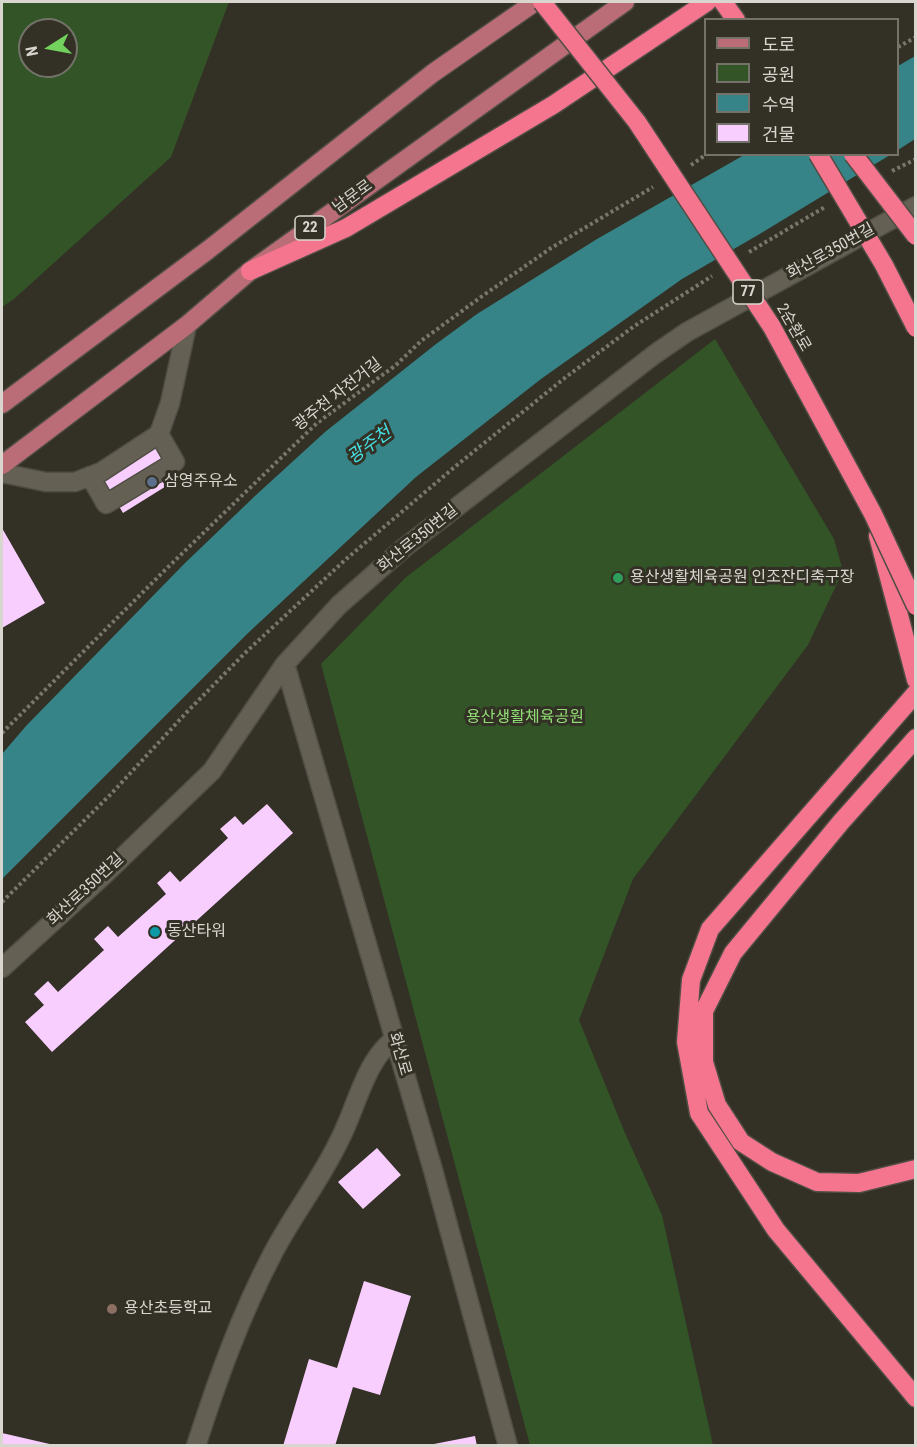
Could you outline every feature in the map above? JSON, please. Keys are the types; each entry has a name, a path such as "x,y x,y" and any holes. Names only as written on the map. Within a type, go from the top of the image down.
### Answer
{"highway":[{"name":"2순환로","path":"542,2 637,122 772,327 873,514 915,606"},
{"path":"250,271 346,228 554,105 707,2"},
{"path":"723,2 735,18"},
{"path":"819,156 884,265 915,328"},
{"path":"855,156 915,236"},
{"path":"873,514 915,680"},
{"path":"915,693 710,929 691,980 686,1042 699,1113 776,1230 915,1398"},
{"path":"915,738 841,822 733,953 704,1011 704,1062 717,1105 741,1142 772,1162 817,1182 859,1183 915,1169"}],"main road":[{"path":"2,404 208,250 433,73 535,2"},
{"name":"남문로","path":"2,465 188,325 250,271 625,2"}],"street":[{"name":"화산로350번길","path":"2,968 212,771 285,664 339,606 405,547 655,354 687,332 915,206"},
{"path":"2,473 46,482 75,482 101,472 159,434 170,403 188,325"},
{"path":"90,476 106,504 116,498 175,462 159,434"},
{"name":"화산로","path":"285,664 433,1170 508,1446"},
{"path":"196,1446 243,1314 255,1288 340,1140 372,1066 395,1038"}],"path":[{"path":"899,47 915,37"},
{"path":"683,169 704,156"},
{"name":"광주천 자전거길","path":"2,734 98,636 317,423 396,365 421,341 551,248 653,187"}],"green space":[{"path":"2,2 229,2 171,157 14,299 2,307"},
{"name":"용산생활체육공원","path":"715,339 834,539 843,571 808,645 633,879 579,1020 625,1133 662,1215 713,1445 530,1445 321,664 405,578"}],"water":[{"path":"915,56 915,139 899,149 899,65"},
{"name":"광주천","path":"742,156 888,156 682,279 541,379 416,477 247,634 2,879 2,754 26,726 185,563 325,432 477,314 597,239"}],"building":[{"path":"149,436 176,480 123,513 96,468"},
{"path":"2,528 45,603 2,628"},
{"name":"동산타워","path":"267,804 293,833 52,1052 25,1022 44,1005 34,994 48,981 58,992 104,950 94,939 108,926 118,937 166,894 157,883 170,871 180,882 228,838 220,829 235,816 243,825"},
{"path":"377,1148 401,1175 363,1209 338,1182"},
{"path":"364,1281 411,1296 380,1395 353,1387 335,1446 283,1446 309,1359 337,1368"},
{"path":"2,1433 54,1445 2,1446"},
{"path":"475,1436 477,1446 434,1446 434,1444"}],"place":[{"name":"삼영주유소","path":"152,482"},
{"name":"용산생활체육공원 인조잔디축구장","path":"618,578"},
{"name":"동산타워","path":"155,932"},
{"name":"용산초등학교","path":"112,1309"}]}
